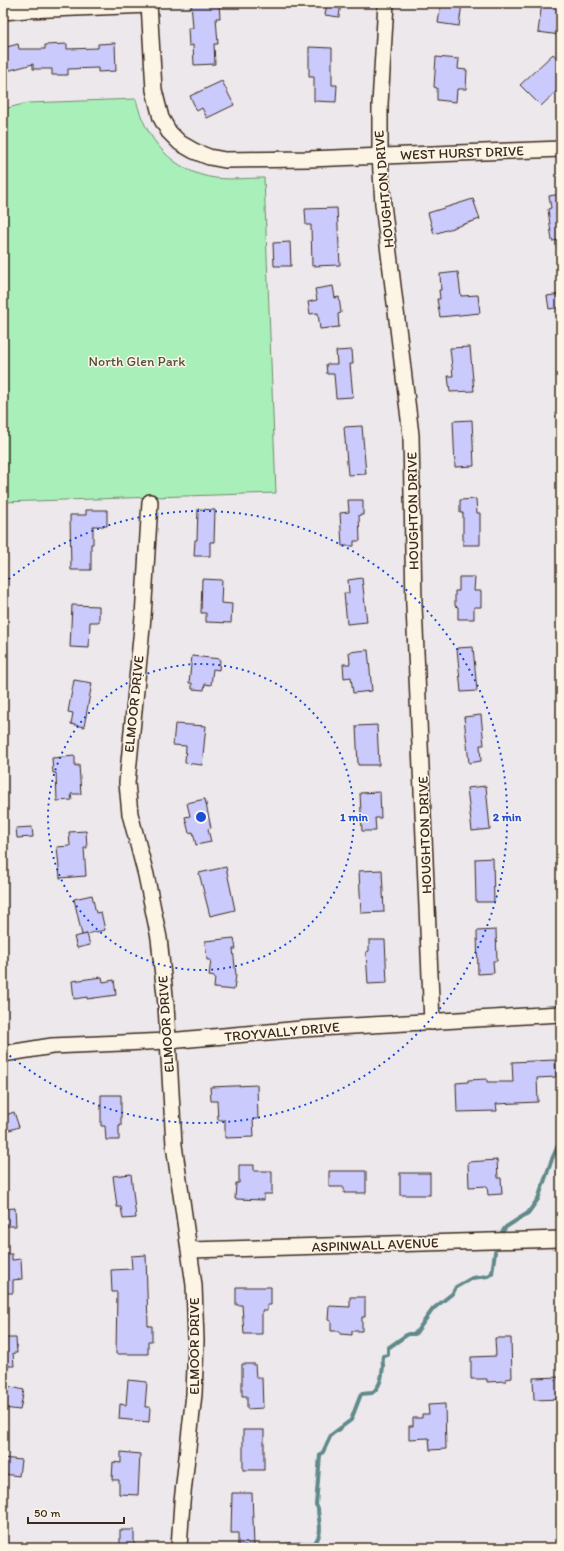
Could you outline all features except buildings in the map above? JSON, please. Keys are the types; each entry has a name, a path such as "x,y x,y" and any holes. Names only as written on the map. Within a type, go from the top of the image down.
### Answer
{"street":[{"name":"HOUGHTON DRIVE","path":"386,3 380,104 380,156 384,204 411,435 414,606 432,1022"},
{"name":"WEST HURST DRIVE","path":"150,4 154,90 161,118 169,132 180,143 209,157 225,160 561,149"},
{"path":"3,12 150,4"},
{"name":"ELMOOR DRIVE","path":"150,502 143,617 127,783 130,814 146,875 159,938 168,1042 174,1145 190,1250 196,1318 194,1394 182,1502 180,1548"},
{"name":"TROYVALLY DRIVE","path":"3,1054 52,1046 168,1042 301,1029 561,1014"},
{"name":"ASPINWALL AVENUE","path":"190,1250 561,1239"}],"green space":[{"name":"North Glen Park","path":"136,99 140,114 154,140 174,161 186,169 200,175 215,178 264,178 276,493 3,502 3,109 28,103"}],"waterway":[{"path":"502,1232 506,1227 528,1213 538,1199 552,1159 561,1139"},
{"path":"274,1548 288,1544 315,1543 318,1539 320,1526 318,1508 316,1505 320,1455 331,1435 351,1420 361,1394 372,1393 377,1387 382,1373 383,1356 388,1355 388,1348 408,1334 415,1334 433,1309 453,1293 456,1287 472,1278 488,1276 492,1273 495,1252"}]}
